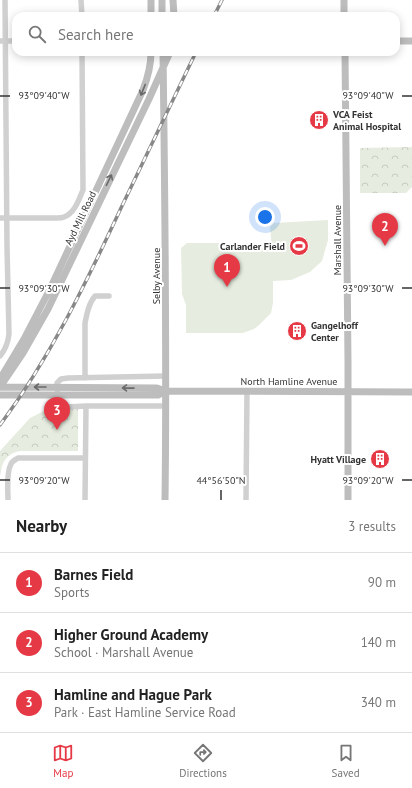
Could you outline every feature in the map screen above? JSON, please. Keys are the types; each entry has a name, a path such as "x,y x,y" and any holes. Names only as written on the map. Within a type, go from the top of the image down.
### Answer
{"street":[{"path":"0,356 6,348 9,334 3,41 5,0"},
{"path":"81,0 82,12"},
{"path":"151,0 151,12"},
{"path":"162,0 162,12"},
{"path":"173,0 174,12"},
{"path":"344,0 344,12"},
{"path":"400,41 412,41"},
{"path":"0,218 58,218 70,214 74,209 83,190 82,56"},
{"name":"Ayd Mill Road","path":"0,378 24,339 50,289 143,90 149,74 151,56"},
{"name":"Selby Avenue","path":"163,56 166,376 165,500"},
{"name":"Ayd Mill Road","path":"0,387 23,353 48,308 168,56"},
{"name":"Marshall Avenue","path":"345,56 348,500"},
{"path":"85,378 86,314 95,296 109,296"},
{"path":"166,376 68,378 61,379 58,383 58,401 61,405 67,407 166,406"},
{"name":"North Hamline Avenue","path":"0,387 158,395 166,391 412,392"},
{"name":"North Hamline Avenue","path":"0,395 79,391"},
{"path":"246,500 247,391"},
{"path":"85,500 86,406"},
{"path":"8,500 8,473 13,461 18,458 85,458"}],"green space":[{"path":"412,147 412,187 406,193 360,193 360,148"},
{"path":"328,220 328,240 322,261 310,272 291,280 273,281 273,303 271,313 254,329 243,333 186,333 186,305 182,294 181,248 187,243 268,243 272,250 270,227 274,223"},
{"path":"48,409 78,409 78,451 15,452 5,460 0,476 0,451 30,418"}],"railway":[{"path":"216,12 222,0"},
{"path":"0,425 18,400 51,347 81,292 194,56"}],"place":[{"name":"VCA Feist Animal Hospital","path":"319,120"},
{"name":"Carlander Field","path":"299,246"},
{"name":"Higher Ground Academy","path":"385,246"},
{"name":"Barnes Field","path":"227,287"},
{"name":"Gangelhoff Center","path":"297,331"},
{"name":"Hamline and Hague Park","path":"57,430"},
{"name":"Hyatt Village","path":"380,459"}]}
